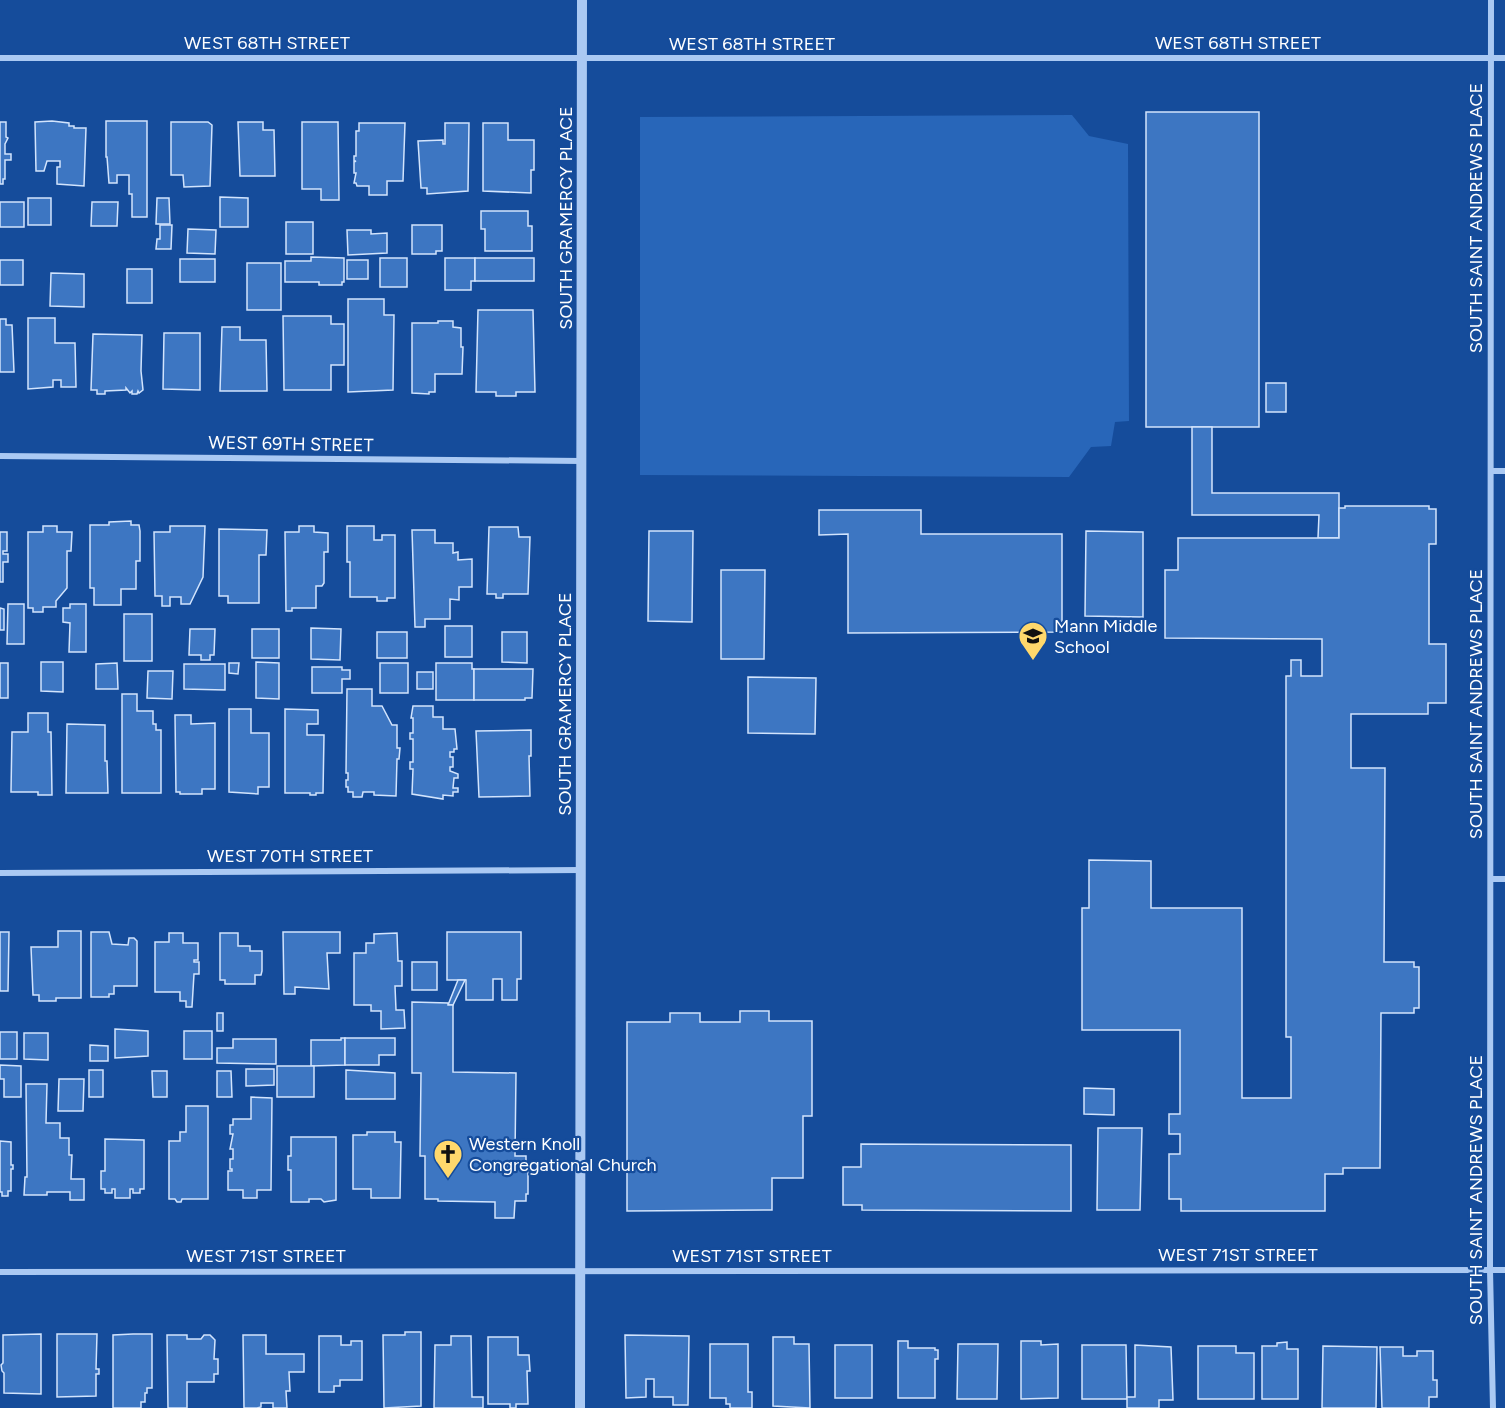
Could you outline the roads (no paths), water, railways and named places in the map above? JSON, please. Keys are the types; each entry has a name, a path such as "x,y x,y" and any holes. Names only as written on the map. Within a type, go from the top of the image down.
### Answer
{"street":[{"name":"SOUTH GRAMERCY PLACE","path":"580,1408 582,0"},
{"name":"SOUTH SAINT ANDREWS PLACE","path":"1491,0 1490,1270 1493,1408"},
{"name":"WEST 68TH STREET","path":"0,58 1505,58"},
{"name":"WEST 69TH STREET","path":"0,456 582,461"},
{"path":"1491,471 1505,471"},
{"name":"WEST 70TH STREET","path":"0,873 581,870"},
{"path":"1491,879 1505,879"},
{"name":"WEST 71ST STREET","path":"0,1272 1505,1270"}],"place":[{"name":"Mann Middle School","path":"1033,662"},
{"name":"Western Knoll Congregational Church","path":"448,1180"}]}
